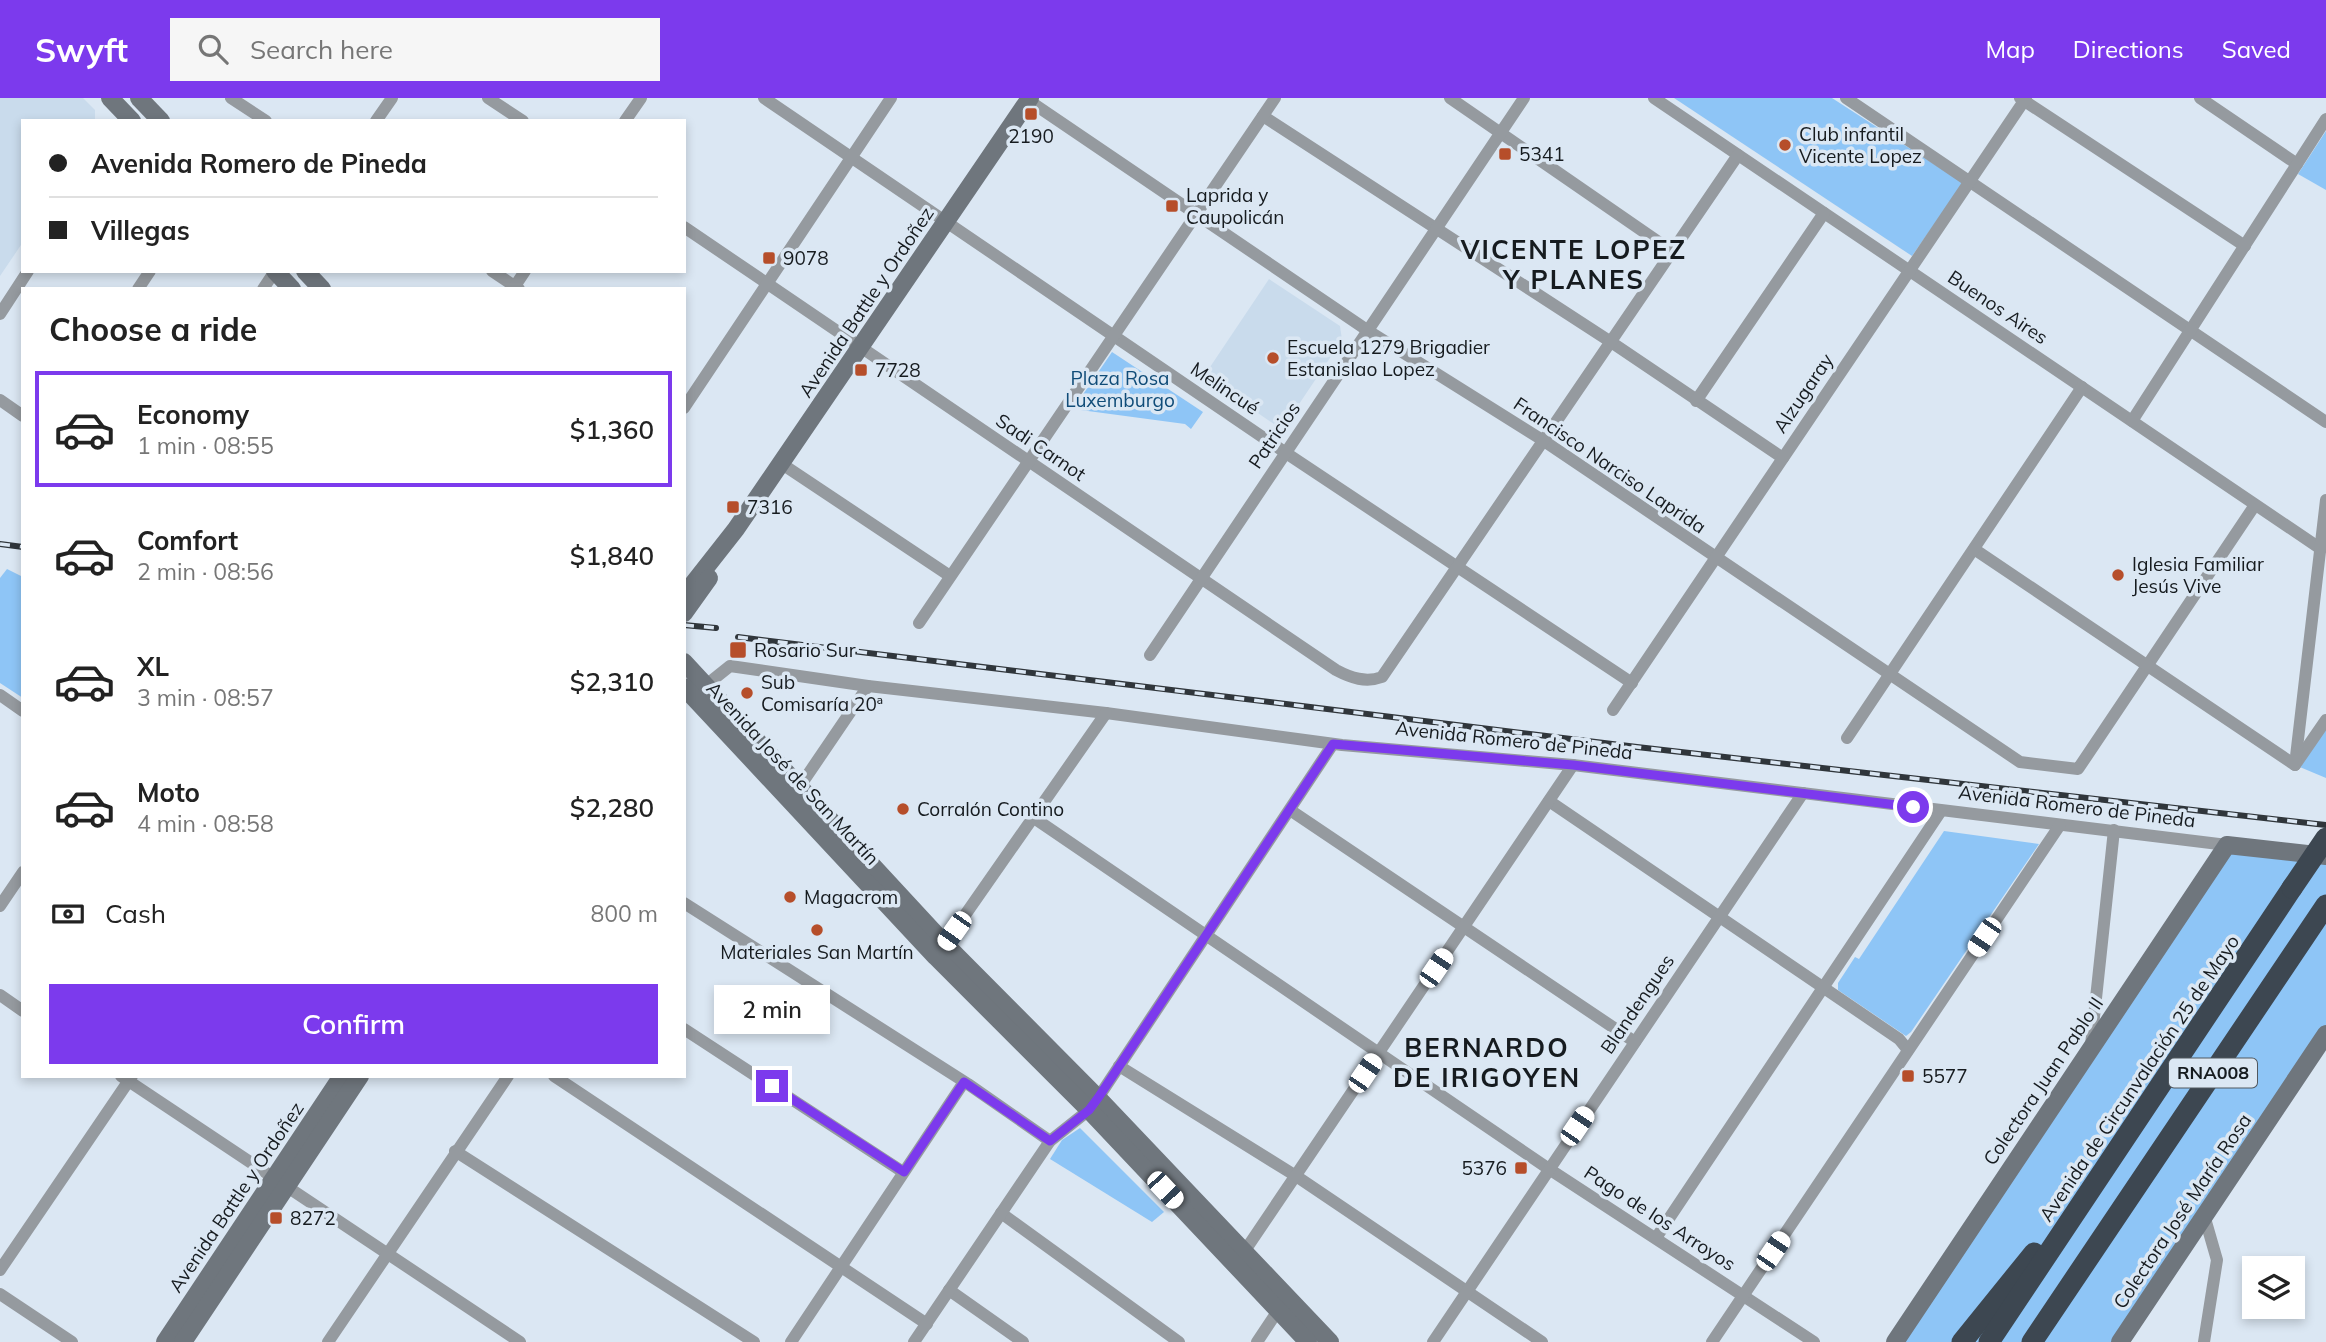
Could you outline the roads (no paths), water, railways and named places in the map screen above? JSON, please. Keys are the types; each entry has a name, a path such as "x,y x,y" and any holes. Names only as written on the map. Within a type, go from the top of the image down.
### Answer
{"highway":[{"name":"Avenida de Circunvalación 25 de Mayo","path":"1989,1342 2148,1108 2326,838"},
{"name":"RNA008","path":"2032,1342 2326,905"},
{"name":"RNA008","path":"1962,1342 2148,1108"},
{"path":"2047,1342 2101,1240"}],"main road":[{"path":"110,98 128,119"},
{"path":"140,98 159,119"},
{"name":"Avenida Battle y Ordoñez","path":"686,588 692,585 736,529 782,464 1028,99"},
{"path":"277,273 290,287"},
{"path":"307,273 320,287"},
{"name":"Avenida Battle y Ordoñez","path":"686,610 730,544 736,529"},
{"name":"Avenida José de San Martín","path":"686,664 795,794"},
{"name":"Avenida José de San Martín","path":"686,689 795,794 941,950 1093,1104 1283,1304 1329,1342"},
{"name":"Avenida Romero de Pineda","path":"2227,845 2326,856"},
{"name":"Colectora Juan Pablo II","path":"1895,1342 2227,845"},
{"name":"Colectora José María Rosa","path":"2120,1342 2326,1034"},
{"name":"Avenida Battle y Ordoñez","path":"183,1342 341,1078"},
{"name":"Avenida Battle y Ordoñez","path":"165,1342 358,1078"},
{"name":"Avenida José de San Martín","path":"1283,1304 1308,1342"}],"street":[{"path":"130,119 140,98"},
{"path":"231,98 263,119"},
{"path":"377,119 391,98"},
{"path":"488,98 520,119"},
{"path":"626,119 641,98"},
{"name":"Melincué","path":"764,98 1286,453 1632,683"},
{"path":"686,403 891,98"},
{"path":"919,623 1275,98"},
{"path":"1450,98 1673,251"},
{"name":"Patricios","path":"1150,655 1524,98"},
{"name":"Buenos Aires","path":"1654,98 2320,549"},
{"path":"1846,98 2326,422"},
{"path":"2200,98 2297,164"},
{"name":"Francisco Narciso Laprida","path":"1028,99 1367,330 1544,441 1715,559 2020,762 2078,769 2147,665"},
{"path":"2023,99 2245,246"},
{"name":"Alzugaray","path":"1613,710 1970,182 2023,99"},
{"path":"1263,116 1611,342 1783,458"},
{"path":"2132,421 2326,119"},
{"path":"1458,566 1738,155"},
{"path":"1696,401 1824,213"},
{"name":"Sadi Carnot","path":"686,229 1336,670 1371,681 1382,677 1458,566"},
{"path":"0,314 27,273"},
{"path":"495,273 514,287"},
{"path":"1847,738 2082,387"},
{"path":"0,400 21,415"},
{"path":"782,464 950,576"},
{"path":"2295,765 2326,500"},
{"path":"2147,665 2255,505"},
{"path":"1974,549 2295,765"},
{"name":"Avenida Romero de Pineda","path":"705,686 730,666 868,686 1106,713 1333,744 1573,765 2227,845"},
{"path":"795,794 868,686"},
{"path":"0,695 21,709"},
{"path":"941,950 1106,713"},
{"path":"2295,765 2326,720"},
{"path":"914,1342 1050,1141 1093,1104 1333,744"},
{"path":"1240,1259 1573,765"},
{"name":"Blandengues","path":"1433,1342 1803,793"},
{"path":"1549,801 1899,1039 1908,1050"},
{"path":"1290,810 1634,1042"},
{"path":"1656,1238 1941,811"},
{"name":"Pago de los Arroyos","path":"1034,818 1549,1169 1814,1342"},
{"path":"1712,1342 2060,825"},
{"path":"2091,1046 2114,830"},
{"path":"0,906 21,875"},
{"path":"686,904 964,1082 1050,1141"},
{"path":"0,995 21,1010"},
{"path":"686,1030 904,1172"},
{"path":"1119,1066 1296,1176 1542,1342"},
{"path":"0,1270 127,1078 279,1183 520,1342"},
{"path":"328,1342 507,1078"},
{"path":"557,1078 927,1324"},
{"path":"791,1342 964,1082"},
{"path":"456,1151 754,1342"},
{"path":"1001,1213 1179,1342"},
{"path":"2204,1215 2217,1260 2204,1342"},
{"path":"949,1290 1023,1342"},
{"path":"0,1294 72,1342"},
{"path":"1257,1342 1283,1304"}],"railway":[{"path":"0,544 21,547"},
{"path":"686,625 716,628"},
{"path":"738,637 1637,747 2326,825"}],"place":[{"name":"2190","path":"1031,114"},
{"name":"Club infantil Vicente Lopez","path":"1785,145"},
{"name":"5341","path":"1505,154"},
{"name":"Laprida y Caupolicán","path":"1172,206"},
{"name":"9078","path":"769,258"},
{"name":"Escuela 1279 Brigadier Estanislao Lopez","path":"1273,358"},
{"name":"7728","path":"861,370"},
{"name":"7316","path":"733,507"},
{"name":"Iglesia Familiar Jesús Vive","path":"2118,575"},
{"name":"Rosario Sur","path":"738,650"},
{"name":"Sub Comisaría 20ª","path":"747,693"},
{"name":"Corralón Contino","path":"903,809"},
{"name":"Magacrom","path":"790,897"},
{"name":"Materiales San Martín","path":"817,930"},
{"name":"5577","path":"1908,1076"},
{"name":"5376","path":"1521,1168"},
{"name":"8272","path":"276,1218"}],"district":[{"name":"VICENTE LOPEZ Y PLANES","path":"1574,265"},
{"name":"BERNARDO DE IRIGOYEN","path":"1487,1063"}],"park label":[{"name":"Plaza Rosa Luxemburgo","path":"1120,389"}]}
